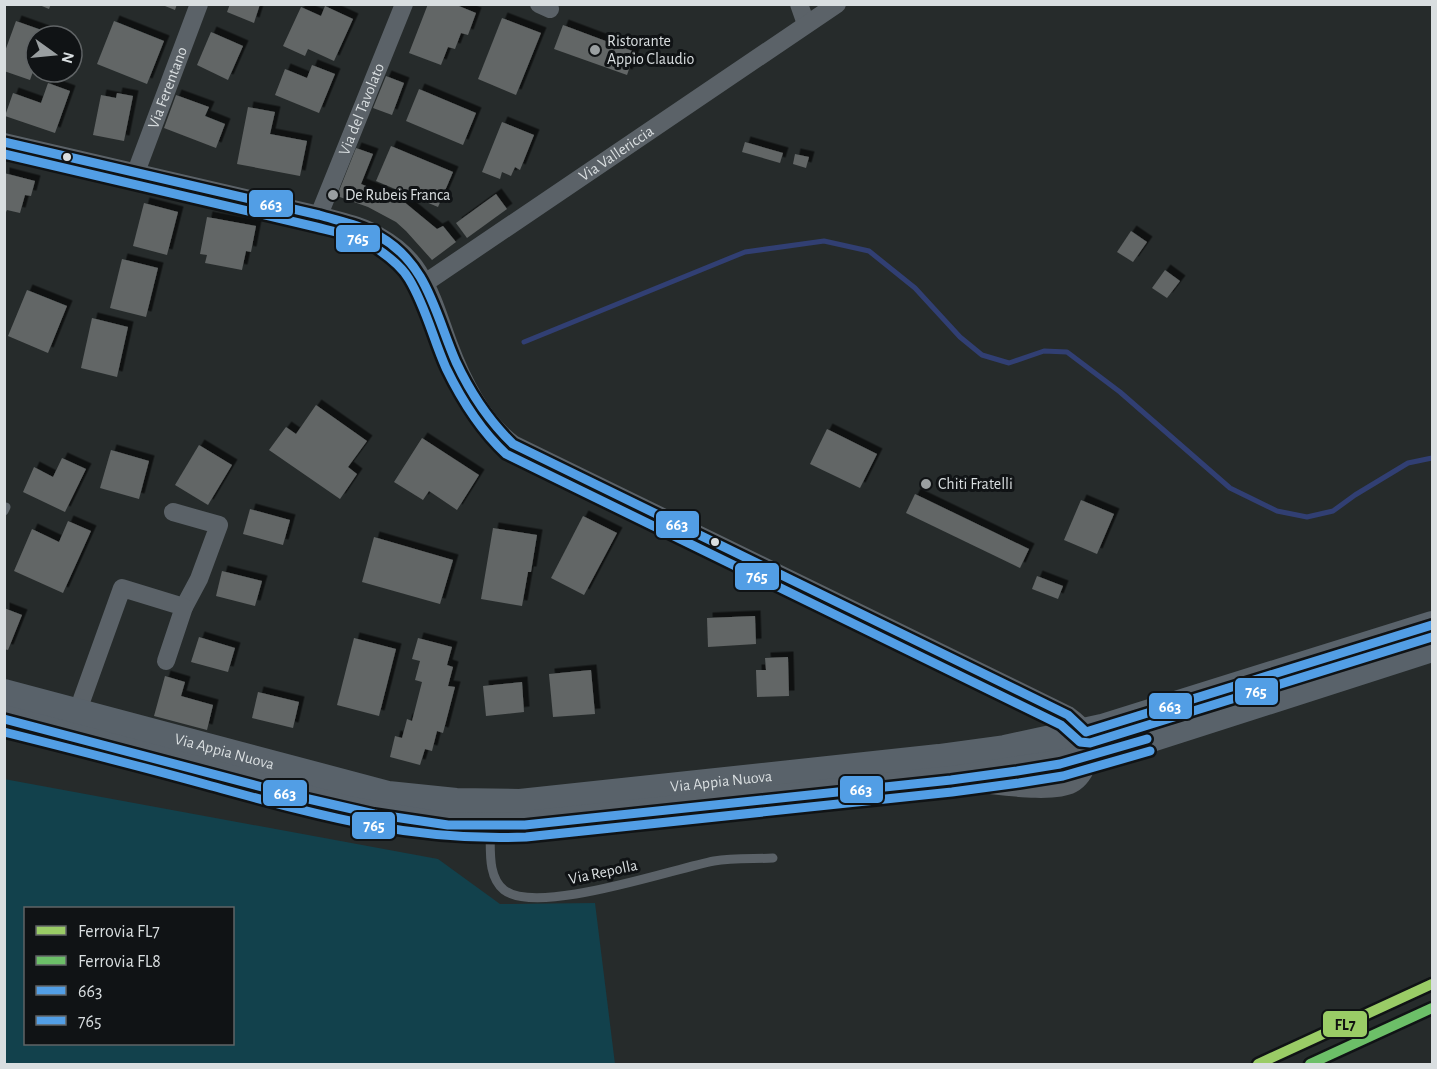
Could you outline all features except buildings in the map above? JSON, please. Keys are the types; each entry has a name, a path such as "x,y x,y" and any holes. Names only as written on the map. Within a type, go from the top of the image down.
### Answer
{"main road":[{"name":"Via Appia Nuova","path":"4,719 352,811 416,823 490,827 525,825 951,780 1060,764 1088,744 1134,719 1432,625"},
{"name":"Via Appia Nuova","path":"4,693 388,795 490,803 520,803 1005,749 1088,744 1204,722 1432,648"}],"street":[{"name":"Via Ferentano","path":"136,172 199,4"},
{"name":"Via del Tavolato","path":"319,215 404,4"},
{"path":"799,4 806,24"},
{"name":"Via Vallericcia","path":"425,283 837,4"},
{"path":"4,142 319,215 363,228 381,237 406,257 425,283 449,345 470,389 498,430 513,444 1068,715 1079,723 1088,744"},
{"path":"166,661 184,607 199,579 219,525 173,512"},
{"path":"77,713 122,588 184,607"}],"lane":[{"name":"Via Repolla","path":"490,827 492,868 495,879 504,890 515,896 582,894 715,861 773,858"}],"shaded area":[{"path":"4,779 438,859 500,904 595,903 615,1064 5,1064"}],"waterway":[{"path":"524,342 745,252 824,241 869,251 915,288 960,337 982,355 1009,363 1044,351 1067,352 1120,392 1230,488 1277,511 1307,517 1333,511 1408,463 1432,458"}],"rail line":[{"name":"FL7","path":"1258,1064 1432,984"},
{"name":"FL8","path":"1310,1064 1432,1008"}],"transit line":[{"name":"663","path":"4,142 319,215 372,232 396,247 419,276 467,384 488,416 513,444 1068,715 1086,732 1432,625"},
{"name":"765","path":"4,154 331,231 355,237 369,244 394,262 409,279 458,391 472,414 506,454 1061,725 1080,742 1090,743 1432,637"},
{"name":"663","path":"4,719 300,797 374,814 448,825 525,825 951,780 1060,764 1147,739"},
{"name":"765","path":"4,732 327,816 404,831 484,837 526,837 952,792 1063,776 1150,751"}],"place":[{"name":"Ristorante Appio Claudio","path":"595,50"},
{"name":"De Rubeis Franca","path":"333,195"},
{"name":"Chiti Fratelli","path":"926,484"}]}
